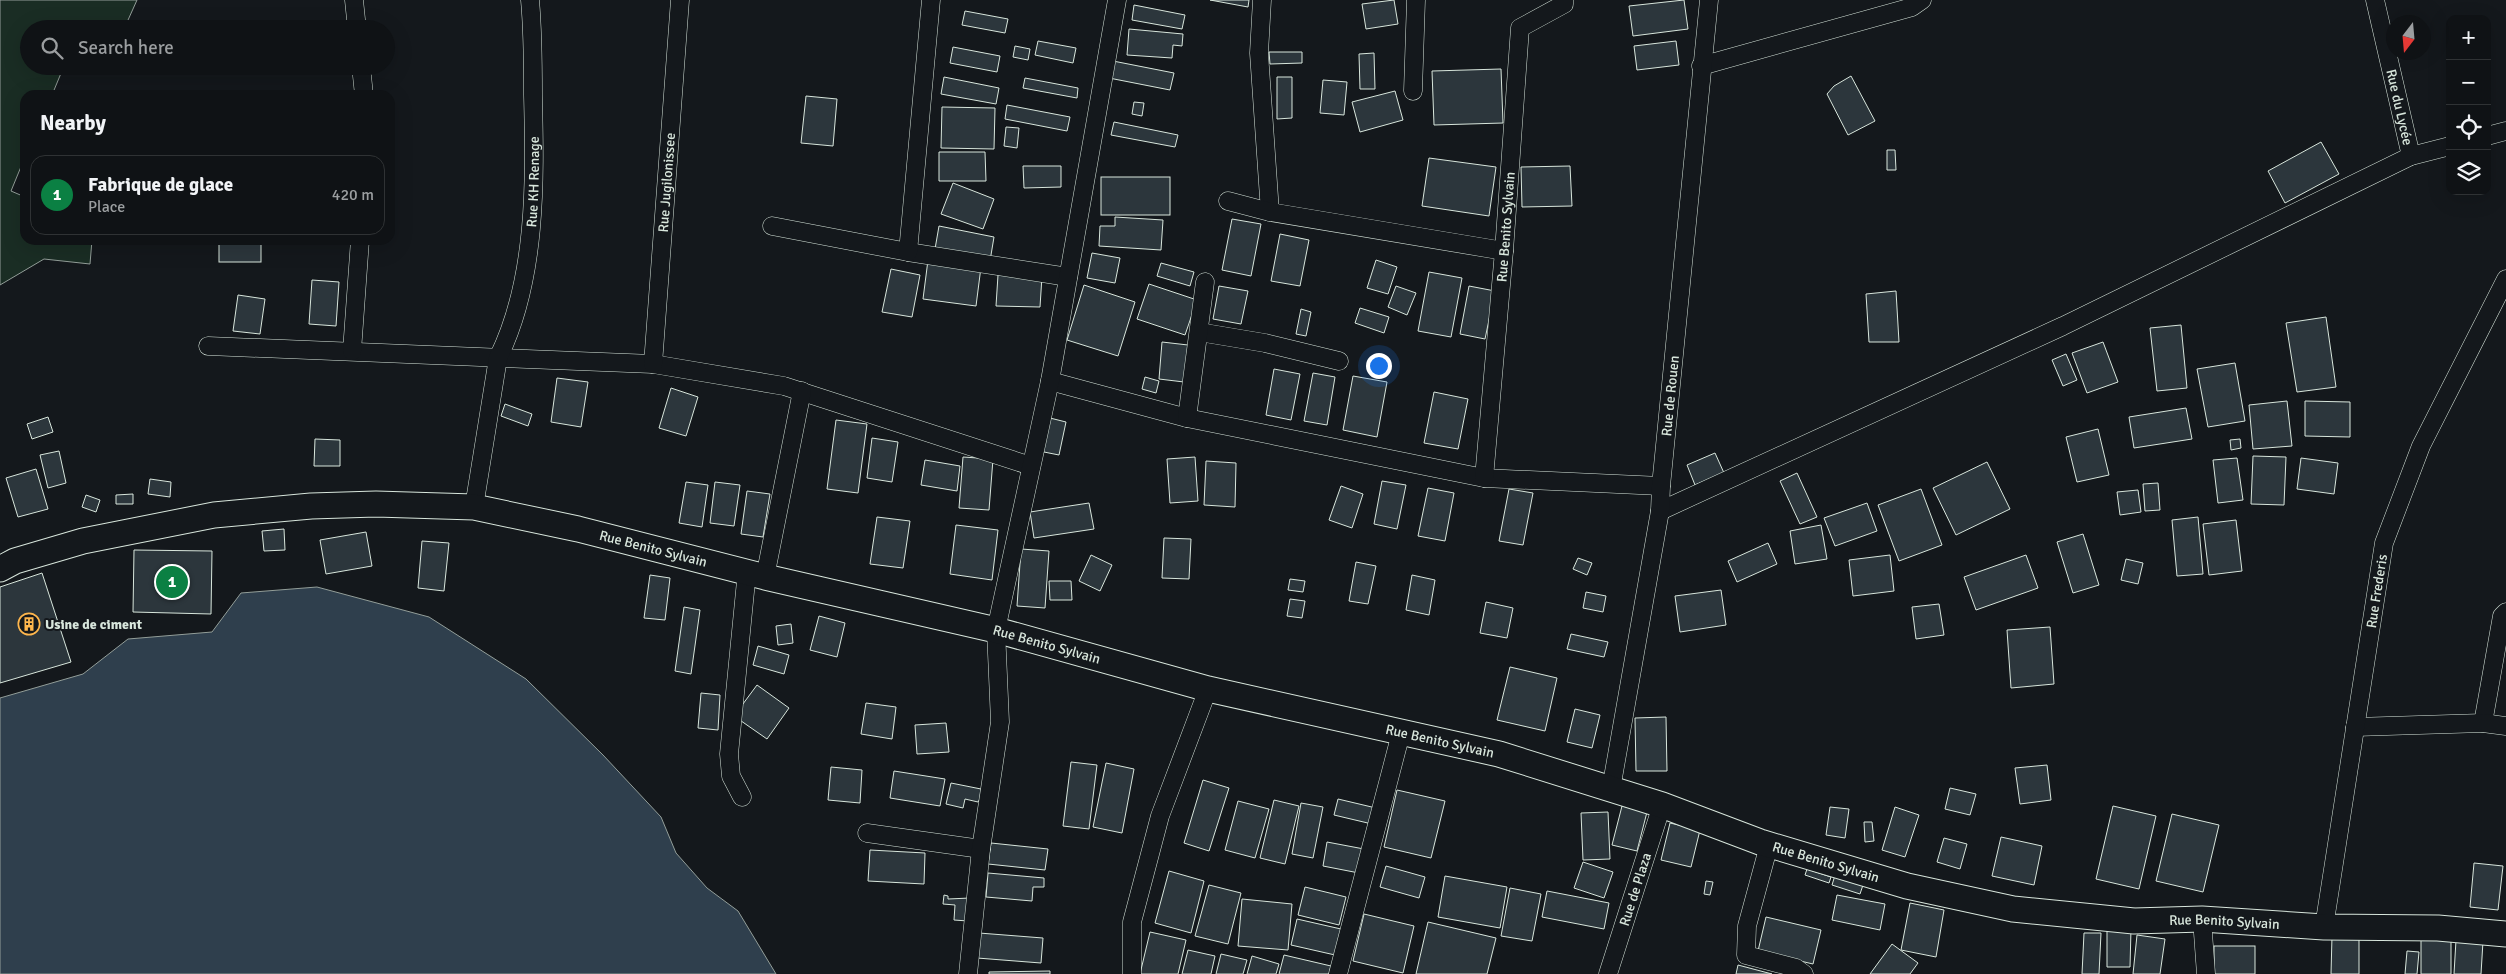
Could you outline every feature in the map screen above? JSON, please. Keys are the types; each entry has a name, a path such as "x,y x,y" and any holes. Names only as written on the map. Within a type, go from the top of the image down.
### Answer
{"main road":[{"name":"Rue Benito Sylvain","path":"0,569 15,561 83,541 214,515 311,506 376,504 474,507 578,529 756,574 996,630 1208,689 1499,754 1662,805 1769,845 1907,886 2013,909 2134,921 2202,919 2324,927 2438,928 2506,934"}],"street":[{"path":"354,0 356,20"},
{"name":"Rue KH Renage","path":"474,507 498,358 507,338 522,289 535,176 530,0"},
{"name":"Rue Jugilonissee","path":"653,364 680,0"},
{"path":"908,252 931,0"},
{"path":"968,974 981,849 1000,722 996,630 1050,381 1117,0"},
{"path":"1262,0 1259,53 1270,212"},
{"path":"1413,91 1416,0"},
{"name":"Rue Benito Sylvain","path":"1484,478 1504,251 1520,28 1564,4 1564,0"},
{"name":"Rue de Rouen","path":"1611,789 1660,511 1701,66 1709,0"},
{"path":"1701,66 1912,7 1922,0"},
{"name":"Rue du Lycée","path":"2375,0 2411,156"},
{"path":"362,75 363,90"},
{"path":"2491,135 2506,131"},
{"path":"1660,511 2063,326 2411,156 2446,147"},
{"path":"1228,201 1270,212 1504,251"},
{"path":"772,226 908,252 1068,277"},
{"path":"352,351 360,245"},
{"name":"Rue Frederis","path":"2324,927 2384,543 2421,446 2506,280"},
{"path":"1187,418 1205,282"},
{"path":"1199,332 1264,343 1339,361"},
{"path":"208,346 653,364 770,383 802,391 1031,466"},
{"path":"1050,381 1187,418 1484,478 1661,486"},
{"path":"742,797 731,776 729,754 756,574 802,391"},
{"path":"2483,723 2502,616 2506,612"},
{"path":"1132,974 1132,922 1160,816 1208,689"},
{"path":"2355,727 2483,723 2506,726"},
{"path":"1338,974 1401,732"},
{"name":"Rue de Plaza","path":"1608,974 1662,805"},
{"path":"867,833 981,849"},
{"path":"1769,845 1747,926 1746,955 1796,968 1804,974"},
{"path":"2202,919 2206,974"}],"green space":[{"path":"0,0 137,0 128,20 20,20 20,75 60,75 54,90 20,90 20,169 11,191 20,195 20,245 92,245 90,264 44,259 0,285"}],"water":[{"path":"317,587 429,617 526,679 603,755 661,817 676,853 707,888 738,911 776,974 0,974 0,698 83,674 128,639 212,632 241,593"}],"building":[{"path":"1210,0 1249,0 1248,7"},
{"path":"1394,0 1398,24 1366,29 1362,4"},
{"path":"1684,0 1688,29 1633,36 1629,6"},
{"path":"1134,5 1185,15 1182,29 1132,20"},
{"path":"965,11 1008,19 1005,33 962,25"},
{"path":"1129,29 1183,34 1182,46 1173,45 1172,58 1127,55"},
{"path":"1038,41 1076,48 1073,63 1035,55"},
{"path":"1676,41 1679,65 1637,70 1634,46"},
{"path":"1015,46 1030,49 1028,60 1013,57"},
{"path":"953,47 1000,56 997,72 950,63"},
{"path":"1269,52 1302,52 1302,63 1270,64"},
{"path":"1374,53 1375,89 1360,89 1359,54"},
{"path":"1113,61 1174,73 1170,90 1109,78"},
{"path":"1501,69 1503,123 1434,125 1432,71"},
{"path":"1851,76 1875,121 1848,135 1827,94 1834,86"},
{"path":"944,77 999,88 996,104 941,94"},
{"path":"1277,77 1292,77 1292,118 1277,119"},
{"path":"1025,78 1078,88 1077,98 1023,88"},
{"path":"1323,80 1347,82 1344,115 1320,113"},
{"path":"1395,91 1403,120 1360,132 1352,102"},
{"path":"806,96 837,99 833,146 801,143"},
{"path":"1134,102 1144,103 1142,116 1132,114"},
{"path":"1007,105 1070,117 1067,131 1005,119"},
{"path":"942,107 995,108 994,149 941,148"},
{"path":"1114,122 1178,135 1175,147 1111,135"},
{"path":"1006,127 1019,128 1017,148 1004,146"},
{"path":"2321,142 2339,174 2285,203 2268,171"},
{"path":"1887,150 1895,150 1896,170 1887,170"},
{"path":"939,152 985,152 986,181 939,181"},
{"path":"1429,158 1496,167 1489,216 1422,206"},
{"path":"1023,166 1061,166 1061,187 1024,188"},
{"path":"1570,166 1572,206 1522,207 1521,167"},
{"path":"1101,177 1170,177 1170,215 1101,215"},
{"path":"953,183 994,199 983,229 941,214"},
{"path":"1115,217 1163,220 1161,250 1099,246 1100,226 1115,226"},
{"path":"1232,219 1261,224 1251,276 1222,270"},
{"path":"939,226 994,237 990,261 935,249"},
{"path":"1280,234 1309,240 1300,286 1271,281"},
{"path":"219,245 261,245 261,262 219,262"},
{"path":"1092,253 1120,258 1115,283 1087,278"},
{"path":"928,260 981,267 976,306 923,299"},
{"path":"1376,260 1397,267 1388,294 1367,288"},
{"path":"1161,263 1194,272 1190,286 1157,276"},
{"path":"891,269 920,275 912,317 882,312"},
{"path":"1429,272 1462,278 1451,337 1418,331"},
{"path":"998,275 1042,276 1040,307 996,306"},
{"path":"312,280 339,282 336,326 309,324"},
{"path":"1149,284 1197,300 1185,335 1137,319"},
{"path":"1084,285 1135,302 1118,356 1067,340"},
{"path":"1219,286 1248,291 1241,324 1213,319"},
{"path":"1396,286 1416,293 1407,315 1388,307"},
{"path":"1469,286 1495,291 1485,339 1460,334"},
{"path":"1896,291 1899,342 1869,342 1866,294"},
{"path":"238,295 265,299 260,334 233,331"},
{"path":"1360,308 1389,317 1384,333 1355,323"},
{"path":"1301,309 1311,312 1306,336 1296,334"},
{"path":"2326,317 2336,387 2297,392 2286,323"},
{"path":"2181,325 2187,388 2157,391 2150,328"},
{"path":"1162,342 1188,345 1184,382 1159,379"},
{"path":"2103,342 2118,382 2087,393 2072,353"},
{"path":"2066,354 2077,380 2063,386 2052,360"},
{"path":"2235,363 2245,421 2208,427 2197,369"},
{"path":"1274,369 1300,374 1291,420 1266,415"},
{"path":"1313,373 1335,377 1327,425 1304,421"},
{"path":"1353,376 1387,382 1377,437 1343,430"},
{"path":"1145,377 1159,381 1156,393 1142,389"},
{"path":"557,378 588,382 581,427 551,422"},
{"path":"671,388 698,397 686,436 659,428"},
{"path":"1434,392 1468,399 1458,449 1424,443"},
{"path":"2287,401 2292,446 2253,449 2249,405"},
{"path":"2305,401 2350,402 2350,437 2305,436"},
{"path":"505,404 532,414 528,426 501,416"},
{"path":"2186,408 2192,439 2134,448 2129,417"},
{"path":"48,417 53,432 32,439 27,424"},
{"path":"1046,417 1066,422 1059,455 1039,451"},
{"path":"836,420 867,424 858,493 827,489"},
{"path":"2098,429 2109,475 2077,482 2066,437"},
{"path":"872,438 898,442 892,482 867,478"},
{"path":"315,439 340,440 340,466 314,466"},
{"path":"2240,439 2241,448 2231,450 2230,440"},
{"path":"59,451 66,483 48,488 40,455"},
{"path":"1715,453 1724,473 1695,485 1687,465"},
{"path":"2253,456 2286,457 2284,505 2251,504"},
{"path":"963,457 993,459 989,510 959,508"},
{"path":"1195,457 1198,501 1170,503 1167,459"},
{"path":"2237,458 2243,500 2218,503 2213,460"},
{"path":"2301,458 2338,463 2334,494 2297,489"},
{"path":"925,460 960,466 957,491 921,485"},
{"path":"1206,461 1236,463 1235,507 1204,505"},
{"path":"1987,462 2010,509 1956,535 1933,488"},
{"path":"36,469 48,509 18,517 6,478"},
{"path":"1797,473 1817,517 1800,524 1780,481"},
{"path":"150,479 171,482 170,497 148,494"},
{"path":"1382,481 1406,485 1397,529 1374,524"},
{"path":"686,482 708,485 702,527 679,523"},
{"path":"715,482 740,485 734,526 710,523"},
{"path":"2158,483 2160,510 2145,511 2143,484"},
{"path":"1341,486 1363,494 1352,528 1329,520"},
{"path":"1428,488 1454,493 1445,541 1418,536"},
{"path":"1509,489 1533,493 1523,545 1499,541"},
{"path":"1921,489 1942,545 1899,561 1878,505"},
{"path":"2138,490 2141,512 2120,515 2117,492"},
{"path":"747,491 770,494 763,537 741,534"},
{"path":"133,494 133,504 116,504 116,495"},
{"path":"86,495 100,500 96,512 82,507"},
{"path":"1089,503 1094,529 1034,538 1030,512"},
{"path":"1867,503 1877,531 1835,546 1824,518"},
{"path":"877,517 910,521 903,568 870,564"},
{"path":"2198,517 2203,574 2177,576 2172,520"},
{"path":"2236,520 2242,571 2209,575 2203,524"},
{"path":"956,525 998,530 992,580 950,574"},
{"path":"1821,525 1827,559 1795,564 1790,531"},
{"path":"284,529 285,550 264,551 262,531"},
{"path":"366,532 372,566 326,574 320,540"},
{"path":"2083,534 2099,585 2073,593 2057,542"},
{"path":"1164,538 1191,539 1189,579 1162,578"},
{"path":"422,541 449,543 444,591 418,588"},
{"path":"1768,543 1777,564 1737,582 1728,561"},
{"path":"1021,549 1049,551 1045,608 1017,606"},
{"path":"134,550 212,551 211,614 133,612"},
{"path":"1091,555 1112,565 1100,591 1079,581"},
{"path":"1890,555 1894,591 1853,596 1849,560"},
{"path":"2026,555 2038,588 1976,610 1964,577"},
{"path":"1578,558 1592,563 1587,575 1573,569"},
{"path":"2126,559 2143,563 2138,584 2121,580"},
{"path":"1356,562 1376,566 1368,604 1349,601"},
{"name":"Usine de ciment","path":"42,573 71,662 0,683 0,587"},
{"path":"650,575 670,578 665,620 644,618"},
{"path":"1412,575 1435,580 1429,615 1406,610"},
{"path":"1290,579 1305,581 1303,592 1288,590"},
{"path":"1049,581 1071,581 1072,600 1050,600"},
{"path":"1721,590 1726,625 1680,632 1675,596"},
{"path":"1586,592 1606,596 1603,612 1583,608"},
{"path":"1290,599 1305,601 1302,618 1287,616"},
{"path":"1486,602 1513,608 1507,638 1480,633"},
{"path":"1939,604 1944,635 1916,639 1912,607"},
{"path":"684,607 700,610 691,674 675,671"},
{"path":"819,616 845,623 837,657 810,650"},
{"path":"791,624 793,643 778,645 776,626"},
{"path":"2050,627 2054,684 2011,688 2007,630"},
{"path":"1571,634 1608,642 1604,657 1567,649"},
{"path":"758,646 789,655 784,674 753,665"},
{"path":"1510,667 1557,678 1545,731 1497,720"},
{"path":"757,685 789,708 767,739 734,716"},
{"path":"701,693 720,695 718,730 698,728"},
{"path":"866,703 896,707 892,739 861,734"},
{"path":"1575,709 1600,715 1592,748 1567,742"},
{"path":"1666,717 1667,771 1636,771 1635,718"},
{"path":"946,723 949,752 917,754 915,725"},
{"path":"1071,762 1097,765 1089,829 1063,826"},
{"path":"1106,763 1134,769 1122,833 1093,827"},
{"path":"2047,765 2051,800 2020,804 2015,768"},
{"path":"831,767 862,770 860,803 828,800"},
{"path":"894,771 945,779 940,806 890,798"},
{"path":"1203,780 1229,788 1209,851 1184,843"},
{"path":"951,783 981,789 980,799 978,802 965,799 963,808 946,804"},
{"path":"1950,788 1976,794 1970,815 1945,809"},
{"path":"1397,790 1445,801 1431,858 1384,847"},
{"path":"1338,799 1376,808 1372,824 1334,815"},
{"path":"1274,800 1299,806 1285,864 1260,858"},
{"path":"1238,801 1269,809 1255,858 1225,850"},
{"path":"1301,803 1323,807 1313,858 1292,854"},
{"path":"1622,806 1647,812 1637,851 1612,845"},
{"path":"2113,806 2156,816 2139,889 2096,879"},
{"path":"1830,807 1849,809 1845,838 1826,835"},
{"path":"1895,807 1919,815 1905,857 1882,850"},
{"path":"1608,812 1610,859 1583,860 1581,813"},
{"path":"2172,814 2219,825 2203,892 2156,881"},
{"path":"1864,822 1872,822 1874,841 1865,842"},
{"path":"1670,823 1700,830 1691,867 1661,860"},
{"path":"2001,837 2042,846 2034,885 1992,876"},
{"path":"1944,838 1967,844 1960,869 1937,862"},
{"path":"1327,842 1364,849 1359,873 1323,866"},
{"path":"991,843 1048,849 1045,870 988,864"},
{"path":"870,850 925,853 924,884 868,881"},
{"path":"1583,862 1613,872 1604,898 1574,888"},
{"path":"2474,863 2503,866 2498,910 2470,907"},
{"path":"1386,866 1425,877 1419,898 1380,887"},
{"path":"1807,869 1831,877 1829,883 1805,875"},
{"path":"1169,871 1204,881 1191,933 1155,923"},
{"path":"1836,872 1864,882 1860,894 1832,885"},
{"path":"988,873 1044,878 1044,887 1033,887 1032,901 986,897"},
{"path":"1445,876 1507,887 1500,928 1438,917"},
{"path":"1706,881 1713,882 1710,895 1704,894"},
{"path":"1209,885 1241,893 1228,944 1195,936"},
{"path":"1305,887 1346,897 1339,925 1298,915"},
{"path":"1510,888 1541,894 1532,941 1501,936"},
{"path":"1547,891 1609,903 1604,929 1542,917"},
{"path":"944,895 948,896 948,899 970,898 968,921 954,920 955,905 943,904"},
{"path":"1837,895 1885,904 1880,930 1832,920"},
{"path":"1242,899 1292,904 1288,950 1238,946"},
{"path":"1910,903 1944,910 1936,957 1901,950"},
{"path":"1364,914 1414,926 1403,973 1353,961"},
{"path":"1766,917 1821,930 1813,964 1758,951"},
{"path":"1297,919 1341,929 1335,955 1291,945"},
{"path":"1428,922 1496,938 1487,974 1416,974"},
{"path":"2107,929 2131,929 2130,967 2107,967"},
{"path":"1150,932 1186,940 1178,974 1140,974"},
{"path":"979,933 1043,938 1041,963 977,958"},
{"path":"2084,933 2101,933 2099,974 2082,974"},
{"path":"2137,935 2165,939 2160,974 2133,974"},
{"path":"2332,936 2359,936 2359,974 2331,974"},
{"path":"2421,940 2451,940 2451,974 2421,974"},
{"path":"2456,940 2483,941 2481,974 2454,974"},
{"path":"1892,944 1918,963 1910,974 1870,974"},
{"path":"2214,946 2255,946 2255,974 2214,974"},
{"path":"1188,950 1215,956 1211,974 1182,974"},
{"path":"2407,951 2419,952 2417,974 2405,974"},
{"path":"1221,954 1247,960 1243,974 1216,974"},
{"path":"1284,955 1331,966 1329,974 1279,974"},
{"path":"1252,956 1279,964 1276,974 1247,974"},
{"path":"1738,965 1772,974 1736,974"},
{"path":"1050,971 1050,974 989,974 989,972"}],"place":[{"name":"Fabrique de glace","path":"172,582"},
{"name":"Usine de ciment","path":"29,624"}]}
